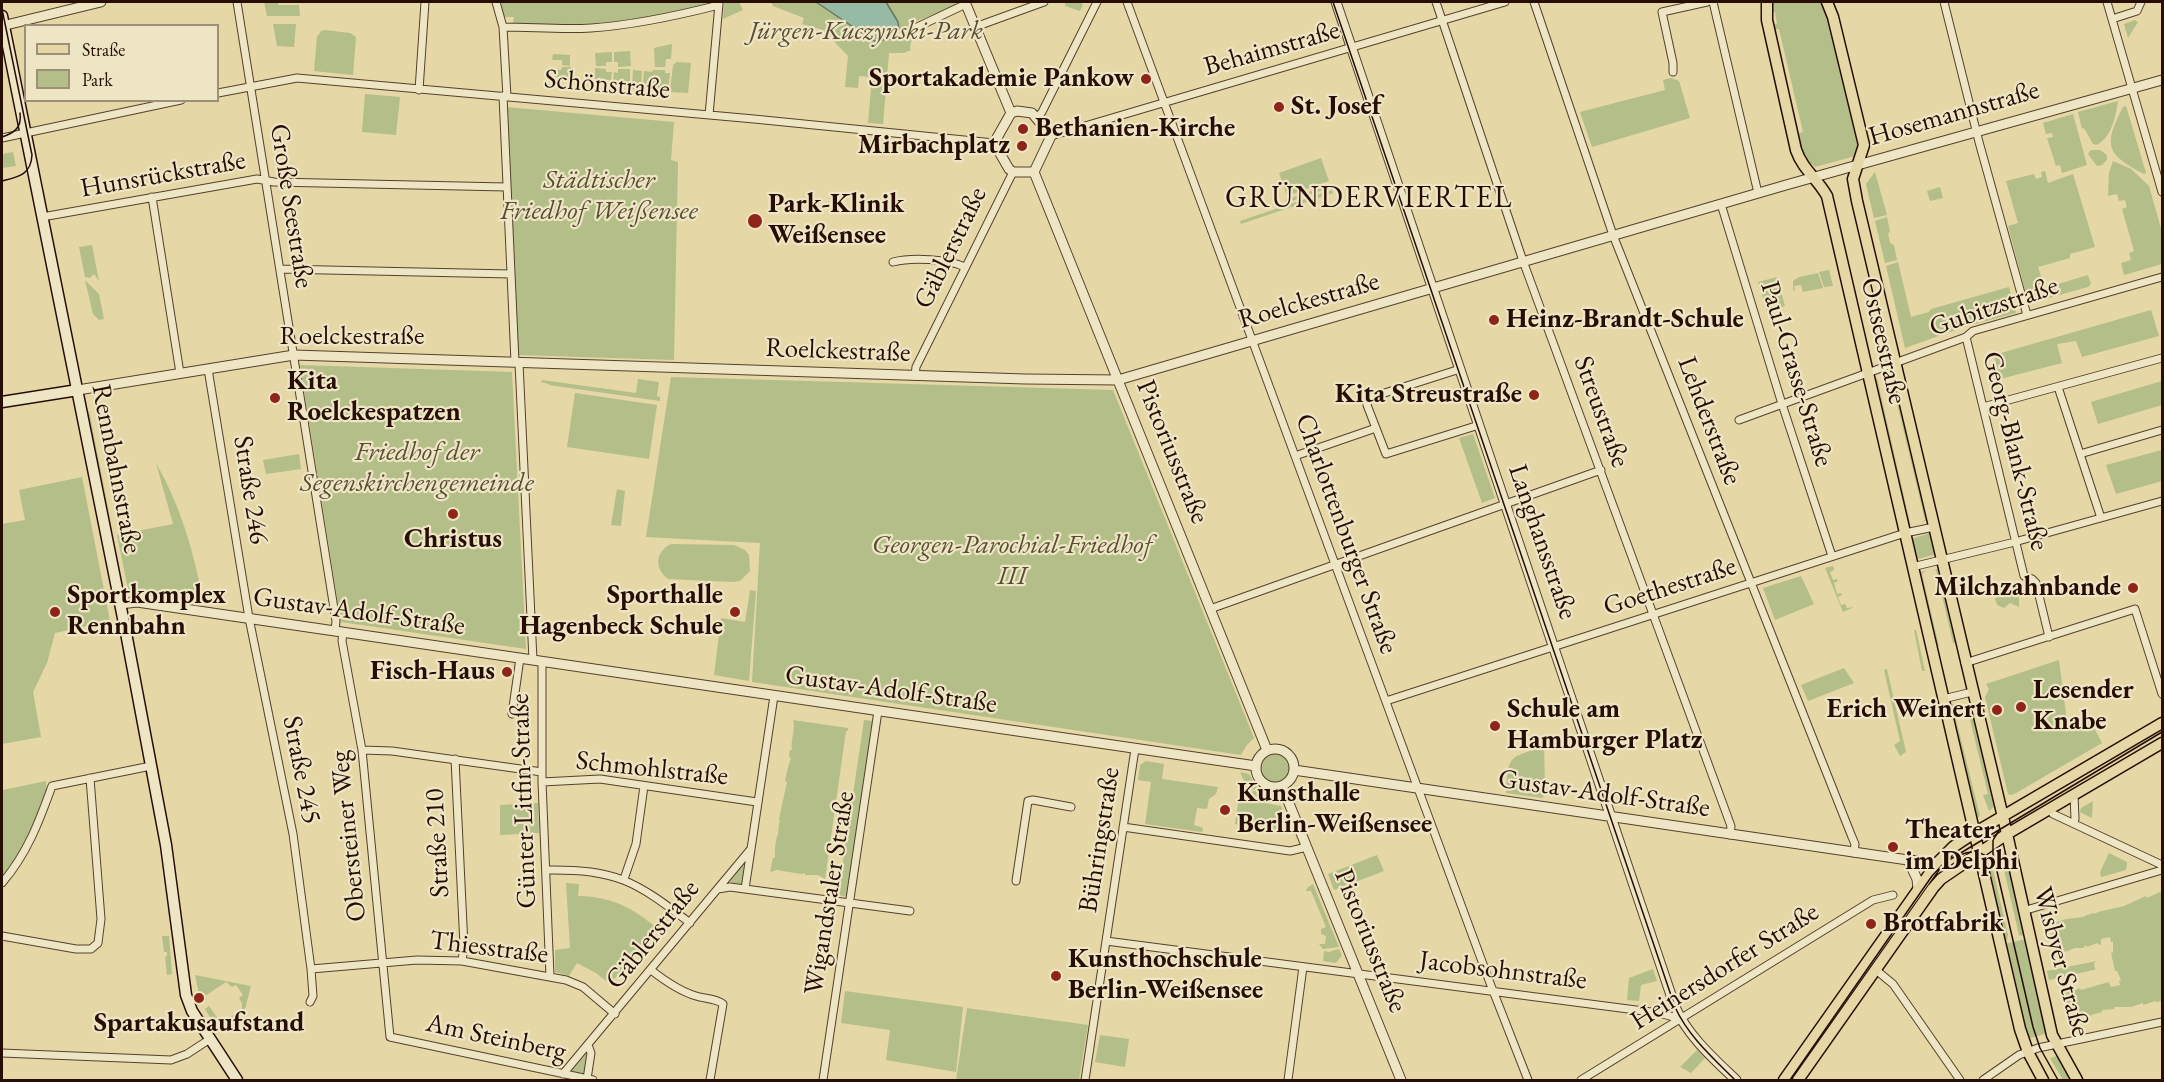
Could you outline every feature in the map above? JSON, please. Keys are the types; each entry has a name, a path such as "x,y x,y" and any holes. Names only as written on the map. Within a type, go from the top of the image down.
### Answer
{"main road":[{"name":"Ostseestraße","path":"1767,2 1767,20 1796,150 1803,167 1820,184 1827,196 1979,853"},
{"name":"Ostseestraße","path":"1830,3 1863,145 1862,155 1853,179 1857,201 2002,817"},
{"name":"Rennbahnstraße","path":"2,22 152,766 166,844 186,995 189,1004 237,1080"},
{"name":"Roelckestraße","path":"2,402 78,390"},
{"path":"1784,1080 1918,889 1937,863 1953,847 2163,723"},
{"path":"1798,1080 1937,883 2007,834 2163,743"},
{"name":"Wisbyer Straße","path":"2002,817 2056,1045 2077,1080"},
{"name":"Wisbyer Straße","path":"1979,853 2020,1029 2028,1052 2043,1080"}],"street":[{"path":"2,22 101,2"},
{"name":"Große Seestraße","path":"237,2 339,632"},
{"path":"419,90 425,2"},
{"name":"Günter-Litfin-Straße","path":"496,2 503,27 506,187 534,650 537,661 550,976"},
{"path":"975,27 1044,2"},
{"path":"1037,118 1097,2"},
{"name":"Charlottenburger Straße","path":"1127,2 1528,1080"},
{"name":"Langhansstraße","path":"1336,2 1611,818 1681,1018 1693,1036 1736,1080"},
{"name":"Streustraße","path":"1436,2 1523,261 1731,826 1730,835"},
{"name":"Behaimstraße","path":"1051,136 1505,2"},
{"name":"Lehderstraße","path":"1534,2 1613,235 1852,837 1854,852"},
{"path":"1673,72 1662,12 1707,2"},
{"path":"1713,2 1758,193"},
{"path":"1944,2 2027,315"},
{"path":"2107,2 2163,192"},
{"path":"2112,19 2137,11 2141,2"},
{"path":"503,27 619,26 677,16 719,3 709,115"},
{"path":"913,29 966,3 1011,113"},
{"name":"Schönstraße","path":"219,93 297,78 994,143"},
{"name":"Hosemannstraße","path":"1655,223 2163,80"},
{"path":"2,138 172,102"},
{"path":"1027,111 1037,118 1051,136 1034,172 1013,172 994,143 1011,113 1027,111"},
{"name":"Gäblerstraße","path":"915,376 916,367 1013,172"},
{"name":"Pistoriusstraße","path":"1034,172 1267,750"},
{"name":"Hunsrückstraße","path":"42,217 256,179 506,187"},
{"path":"152,197 180,374"},
{"name":"Paul-Grasse-Straße","path":"1721,204 1782,404 1832,556"},
{"name":"Roelckestraße","path":"78,390 294,356 915,376 1118,380 1655,223"},
{"path":"893,262 906,259 957,263 965,267"},
{"path":"280,269 511,274"},
{"name":"Gubitzstraße","path":"1739,420 1896,364 1966,337 1973,331 2163,277"},
{"name":"Georg-Blank-Straße","path":"1966,337 2024,576 2036,583 2049,637"},
{"path":"1983,407 2163,358"},
{"name":"Straße 246","path":"208,369 249,618"},
{"path":"1460,369 1369,399 1367,405 1384,451 1389,454 1479,425"},
{"path":"2058,387 2100,518"},
{"path":"1295,456 1376,428"},
{"path":"2080,454 2163,430"},
{"path":"1210,609 1601,470"},
{"path":"1912,567 2015,542 2163,501"},
{"name":"Goethestraße","path":"1386,701 1832,556 1905,533 1934,527"},
{"name":"Gustav-Adolf-Straße","path":"120,604 137,602 1256,766"},
{"path":"1965,663 2135,609 2163,694"},
{"name":"Straße 245","path":"249,618 293,834 313,996 310,1002"},
{"name":"Obersteiner Weg","path":"339,632 362,750 390,1037"},
{"path":"512,714 519,658"},
{"path":"1943,699 1972,692"},
{"name":"Gäblerstraße","path":"745,888 774,696"},
{"name":"Wigandstaler Straße","path":"823,1080 879,711"},
{"path":"362,750 368,748 542,772"},
{"path":"1277,748 1285,751 1293,760 1292,778 1282,786 1269,786 1256,773 1260,755 1267,750 1277,748"},
{"name":"Bühringstraße","path":"1085,1080 1135,749"},
{"name":"Straße 210","path":"455,759 464,946 462,961"},
{"path":"2,883 18,864 32,839 52,786 152,766"},
{"name":"Gustav-Adolf-Straße","path":"1294,770 1611,818 1937,863"},
{"path":"2,936 76,949 91,949 98,944 101,919 90,778"},
{"name":"Schmohlstraße","path":"542,782 600,779 757,801"},
{"path":"624,879 636,844 644,786"},
{"name":"Pistoriusstraße","path":"1282,786 1401,1080"},
{"path":"2074,795 2074,822"},
{"path":"1016,882 1028,801 1034,800 1071,807"},
{"path":"2050,809 2053,814 2163,865"},
{"path":"1123,827 1290,851 1307,847"},
{"name":"Gäblerstraße","path":"563,1074 750,850"},
{"path":"1908,860 1916,875 1918,889"},
{"path":"546,870 583,870 624,879 663,902 690,924"},
{"path":"2023,911 2163,870"},
{"path":"718,889 745,888 910,911"},
{"name":"Heinersdorfer Straße","path":"1581,1080 1592,1078 1681,1018 1873,900 1893,895"},
{"name":"Jacobsohnstraße","path":"1106,941 1659,1013 1681,1018"},
{"name":"Thiesstraße","path":"310,969 384,961 439,959 462,961 566,980 583,987 615,1014"},
{"path":"1288,1080 1303,967"},
{"path":"651,970 684,992 718,1000 723,1004 710,1080"},
{"path":"1876,970 1893,984 1960,1080"},
{"path":"1983,1080 2019,1055 2028,1052 2163,1022"},
{"name":"Am Steinberg","path":"390,1037 590,1080"},
{"path":"2,1053 171,1060 187,1054 210,1039"},
{"path":"588,1046 591,1053 590,1080"}],"green space":[{"path":"264,2 299,5 300,16 267,16"},
{"path":"500,2 711,2 686,10 637,19 563,25 513,23 514,17 503,17"},
{"name":"Jürgen-Kuczynski-Park","path":"724,2 739,2 743,10 723,19"},
{"name":"Jürgen-Kuczynski-Park","path":"771,2 955,2 957,5 909,24 912,39 911,50 904,53 889,53 883,124 868,123 872,77 859,76 858,88 845,87 848,56 823,30 802,24 804,18 773,6"},
{"path":"1081,2 1083,5 1080,11 1065,6 1065,3"},
{"path":"1772,2 1825,3 1859,148 1855,156 1815,167 1812,164 1808,165 1797,134 1803,132 1779,29 1773,30 1772,25 1777,24 1775,12 1770,13"},
{"path":"2135,20 2138,22 2128,38 2124,24"},
{"path":"273,24 296,24 294,47 277,46"},
{"path":"321,31 350,33 356,37 353,75 314,71 317,37"},
{"path":"672,44 671,59 666,59 665,67 655,67 654,48"},
{"path":"630,51 631,66 618,67 618,62 614,62 614,52"},
{"path":"612,52 612,62 606,62 606,66 596,66 595,53"},
{"path":"553,54 570,55 570,66 562,65 562,60 552,60"},
{"path":"677,62 691,63 688,93 670,92 673,65"},
{"path":"562,67 571,67 570,78 554,77 554,70 561,70"},
{"path":"595,68 612,72 611,80 595,79"},
{"path":"618,69 630,69 630,82 613,81 614,72 618,73"},
{"path":"633,70 642,71 641,84 636,84 636,90 632,89"},
{"path":"653,70 665,70 665,73 670,73 668,91 651,89 650,92 648,85 643,84 644,71 652,72"},
{"path":"1671,78 1679,81 1690,118 1592,147 1580,112 1665,90 1663,80"},
{"path":"365,94 400,97 396,135 362,132"},
{"path":"2118,101 2109,132 2101,142 2093,144 2084,128 2082,129 2078,112"},
{"path":"2126,106 2146,173 2144,174 2122,161 2112,148 2112,131 2123,107"},
{"name":"Städtischer Friedhof Weißensee","path":"506,107 674,122 671,160 678,162 674,360 518,355"},
{"path":"2073,114 2087,165 2062,173 2060,165 2056,166 2047,138 2053,137 2052,133 2046,134 2043,123"},
{"path":"2091,150 2100,150 2107,155 2107,160 2097,166 2088,154"},
{"path":"13,152 16,166 2,168 2,154"},
{"path":"1321,158 1329,181 1287,196 1279,173"},
{"path":"2113,161 2131,169 2149,186 2162,232 2162,264 2124,275 2121,263 2131,260 2129,253 2134,251 2122,209 2127,207 2125,200 2119,201 2117,194 2108,196 2109,173"},
{"path":"2045,171 2048,183 2073,174 2095,247 2070,254 2070,258 2038,267 2045,288 2088,275 2091,284 2088,287 2031,303 2028,301 2008,226 2018,223 2006,181 2034,174 2036,179 2042,177 2041,172"},
{"path":"1875,172 1887,215 1874,218 1866,184"},
{"path":"1330,185 1331,187 1286,203 1285,200"},
{"path":"1940,187 1943,198 1930,201 1927,191"},
{"path":"1332,190 1333,193 1241,224 1240,221"},
{"path":"1887,217 1890,243 1894,245 1897,260 1885,263 1875,221"},
{"path":"92,245 99,281 94,274 90,278 85,277 79,247"},
{"path":"1898,262 1911,317 2009,287 2016,313 1964,327 1905,348 1886,266"},
{"path":"57,264 58,264 79,373"},
{"path":"1829,270 1833,286 1824,287 1819,272"},
{"path":"1818,273 1823,288 1803,292 1801,285 1794,286 1795,291 1793,290 1793,281 1799,277"},
{"path":"1777,277 1785,306 1767,311 1758,282"},
{"path":"85,280 99,294 104,319 99,320 93,314"},
{"path":"2151,310 2159,336 2082,357 2076,341 2057,344 2062,363 2000,379 1994,355"},
{"name":"Friedhof der Segenskirchengemeinde","path":"300,365 512,372 526,649 341,622"},
{"path":"1893,372 1929,520 1920,522 1925,520 1890,374 1886,374"},
{"name":"Georgen-Parochial-Friedhof III","path":"671,377 1113,390 1254,738 1241,755 752,682 760,543 646,537"},
{"path":"1877,378 1911,525 1909,525 1874,379"},
{"path":"638,379 659,382 657,396 660,397 660,401 541,382 542,380 636,393"},
{"path":"2162,381 2162,405 2098,424 2091,402"},
{"path":"575,393 657,405 649,459 567,447"},
{"path":"87,411 89,411 112,527"},
{"path":"1473,434 1495,498 1482,503 1459,438"},
{"path":"2162,450 2162,481 2116,494 2106,465"},
{"path":"299,454 301,469 266,474 263,460"},
{"path":"156,463 173,496 186,530 203,601 129,591 128,589 117,535 173,524"},
{"name":"Sportkomplex Rennbahn","path":"82,477 110,621 55,633 47,663 33,692 41,737 2,744 2,524 25,520 19,490"},
{"path":"617,489 625,491 621,526 611,525"},
{"path":"1930,533 1934,555 1917,559 1911,539"},
{"path":"671,544 734,545 745,550 749,555 750,571 740,581 733,582 668,579 660,570 658,560 662,551"},
{"path":"1833,566 1834,570 1830,572 1833,580 1838,581 1834,583 1837,594 1842,595 1838,597 1841,605 1845,604 1847,608 1854,607 1843,612 1825,568"},
{"path":"1938,569 1956,643 1953,643 1936,570 1931,571"},
{"path":"1926,570 1922,574 1939,646 1935,647 1919,573"},
{"path":"1801,576 1814,604 1775,620 1763,588"},
{"path":"2000,589 2019,594 2019,607 2010,603 2004,608 1997,605 1995,599"},
{"path":"750,590 756,591 749,681 714,675 721,618 745,622"},
{"path":"1914,630 1916,630 1925,671 1922,671"},
{"path":"2059,660 2067,722 2088,716 2102,743 2016,793 2008,794 1985,697 1989,689 1986,684"},
{"path":"1844,668 1854,683 1808,701 1801,685"},
{"path":"1887,669 1906,752 1900,756 1894,745 1900,741 1884,670"},
{"path":"1966,703 1970,705 1995,806 1989,811 1983,795 1988,794"},
{"path":"1951,704 1958,705 1953,707 1980,816 1975,819 1950,706"},
{"path":"793,720 848,728 825,879 818,875 805,875 805,873 777,870 770,872 773,858 775,858 779,819 787,782 785,781 791,758 789,757 790,750 792,750"},
{"path":"864,720 874,721 848,897 838,895"},
{"path":"1544,747 1543,798 1506,793 1508,771 1512,760 1523,753"},
{"path":"1275,753 1286,757 1290,768 1286,779 1275,783 1264,779 1260,768 1264,757"},
{"path":"1146,761 1164,764 1162,779 1218,787 1216,794 1209,799 1207,809 1197,808 1194,825 1203,828 1202,832 1145,824 1151,782 1138,780 1140,765"},
{"path":"1240,772 1249,774 1258,789 1248,790"},
{"path":"46,781 46,793 39,820 25,846 2,879 2,787 3,790"},
{"path":"1260,790 1275,795 1280,803 1261,800 1250,792"},
{"path":"1247,793 1260,802 1281,806 1291,832 1235,824 1239,797"},
{"path":"2093,801 2092,818 2080,812 2081,808"},
{"path":"538,803 539,833 500,835 500,805"},
{"path":"2005,852 2025,935 2021,936 2002,861 2002,855"},
{"path":"2109,853 2127,862 2126,870 2101,877 2100,872"},
{"path":"1377,855 1384,871 1334,890 1328,874"},
{"path":"743,865 746,867 742,885 733,885 730,881"},
{"path":"1988,866 1994,874 2008,935 2007,940 2003,941 1986,867"},
{"path":"566,883 579,884 578,896 611,901 630,909 657,928 610,984 577,963 569,976 555,972 555,950 570,948"},
{"path":"1313,884 1339,947 1323,949 1319,944 1325,944 1326,936 1321,934 1321,929 1326,927 1311,891 1306,891"},
{"path":"2162,891 2162,1001 2131,1007 2114,1007 2114,1009 2102,1010 2102,1012 2070,1020 2068,1016 2071,1012 2063,991 2070,992 2080,988 2081,990 2109,982 2111,987 2120,985 2121,980 2115,971 2111,953 2113,942 2110,937 2101,939 2099,945 2097,943 2087,947 2086,945 2083,948 2065,952 2064,950 2055,954 2055,944 2053,944 2051,934 2053,933 2048,925 2124,906"},
{"path":"162,936 169,936 172,974 167,975 165,957 167,952 164,952"},
{"path":"2026,939 2041,1012 2048,1033 2027,1039 2004,944"},
{"path":"1339,949 1342,955 1336,963 1323,961 1324,951"},
{"path":"2097,961 2094,963 2095,969 2098,969 2049,980 2047,971"},
{"path":"1653,969 1657,981 1641,985 1639,1001 1627,1000 1629,978"},
{"path":"195,975 251,986 244,1013 217,1028 205,1009 209,1006 221,1023 242,1009 239,998 243,995 236,985 232,987 226,982 205,996 207,999 201,1004"},
{"path":"845,991 963,1007 956,1072 886,1060 890,1030 841,1023"},
{"path":"967,1008 1088,1025 1079,1080 956,1080"},
{"path":"1100,1035 1129,1039 1125,1067 1095,1062"},
{"path":"1697,1050 1705,1058 1691,1073 1680,1067"},
{"path":"586,1054 588,1055 585,1075 572,1073 572,1070"},
{"path":"2057,1056 2072,1080 2063,1080 2050,1058"}],"shaded area":[{"path":"816,2 886,2 898,22 899,30 891,39 874,41"}],"tram line":[{"path":"1333,2 1675,1007 1694,1037 1735,1080"},
{"path":"2,9 32,155 29,167 23,174 2,181"},
{"path":"2,137 16,129 20,123 20,113"},
{"path":"1790,1080 1932,876 1944,863 2162,732"},
{"path":"2000,829 1993,840 1993,854 2033,1027 2040,1048 2058,1080"},
{"path":"1960,855 1970,852 1980,853 1992,861 1995,866"}],"place":[{"name":"Sportakademie Pankow","path":"1146,79"},
{"name":"St. Josef","path":"1279,107"},
{"name":"Bethanien-Kirche","path":"1023,129"},
{"name":"Mirbachplatz","path":"1022,146"},
{"name":"Park-Klinik Weißensee","path":"755,221"},
{"name":"Heinz-Brandt-Schule","path":"1494,320"},
{"name":"Kita Streustraße","path":"1534,395"},
{"name":"Kita Roelckespatzen","path":"275,398"},
{"name":"Christus","path":"453,514"},
{"name":"Milchzahnbande","path":"2133,588"},
{"name":"Sportkomplex Rennbahn","path":"55,612"},
{"name":"Sporthalle Hagenbeck Schule","path":"735,612"},
{"name":"Fisch-Haus","path":"507,672"},
{"name":"Lesender Knabe","path":"2021,707"},
{"name":"Erich Weinert","path":"1997,710"},
{"name":"Schule am Hamburger Platz","path":"1495,726"},
{"name":"Kunsthalle Berlin-Weißensee","path":"1225,810"},
{"name":"Theater im Delphi","path":"1893,847"},
{"name":"Brotfabrik","path":"1871,924"},
{"name":"Kunsthochschule Berlin-Weißensee","path":"1056,976"},
{"name":"Spartakusaufstand","path":"199,998"}],"district":[{"name":"GRÜNDERVIERTEL","path":"1369,199"}]}
